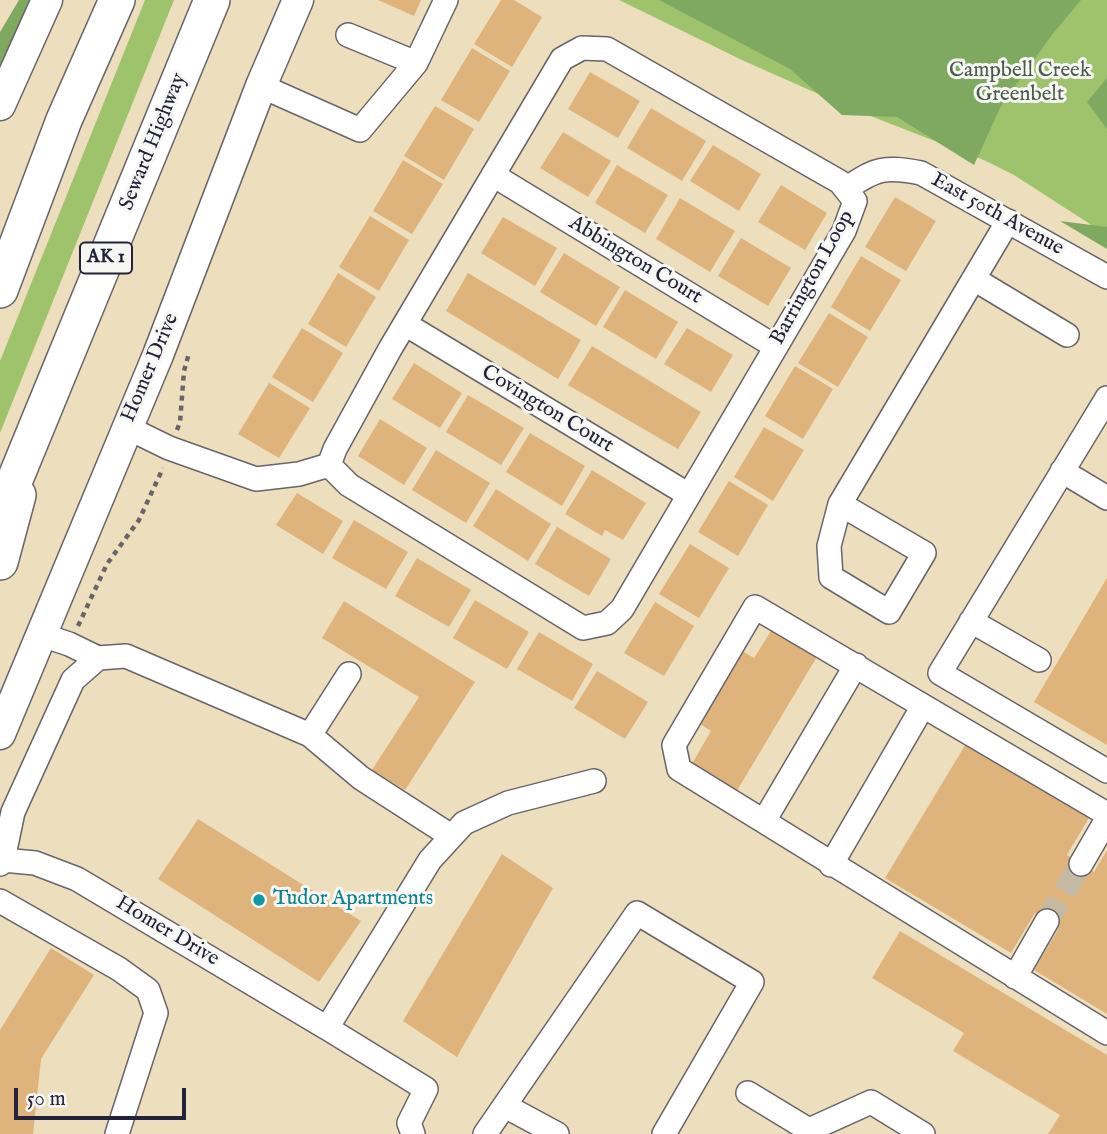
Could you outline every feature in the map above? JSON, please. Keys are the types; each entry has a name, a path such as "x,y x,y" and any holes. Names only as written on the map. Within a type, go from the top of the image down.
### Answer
{"highway":[{"path":"0,290 64,120 117,0"},
{"name":"Seward Highway","path":"0,516 212,0"},
{"path":"0,237 64,120"},
{"path":"0,562 37,426"}],"main road":[{"path":"0,105 47,0"},
{"name":"Homer Drive","path":"0,734 56,640 126,427 158,355 261,86 298,0"}],"street":[{"path":"261,86 360,130 416,63 446,0"},
{"path":"348,36 416,63"},
{"name":"Barrington Loop","path":"582,48 607,49 840,182 846,189 855,201 844,230 622,609 607,623 583,628 349,485 329,465 335,449 405,324 562,58 582,48"},
{"name":"East 50th Avenue","path":"846,189 870,173 894,168 922,173 1107,277"},
{"name":"Abbington Court","path":"493,176 776,346"},
{"path":"840,503 924,553 889,612 831,577 829,546 840,503 1008,221"},
{"path":"974,279 1067,335"},
{"name":"Covington Court","path":"405,324 689,495"},
{"path":"1107,397 940,673 1107,771"},
{"path":"126,427 169,448 257,479 299,474 329,465"},
{"path":"1062,471 1107,498"},
{"path":"1081,864 1107,816 755,607 674,746 679,769 1107,1033"},
{"path":"971,621 1039,660"},
{"path":"56,640 98,658 126,656 310,736 361,778 451,836"},
{"path":"2,862 12,813 73,680 98,658"},
{"path":"764,821 856,665"},
{"path":"310,736 348,674"},
{"path":"831,865 923,706"},
{"path":"327,1028 430,860 464,823 509,803 594,780"},
{"name":"Homer Drive","path":"2,862 35,863 77,879 426,1089 409,1123 413,1134"},
{"path":"0,901 119,969 148,990 156,1013 117,1134"},
{"path":"485,1134 637,913 752,982 664,1134"},
{"path":"1015,977 1047,921"},
{"path":"748,1093 809,1130 871,1102 923,1134"},
{"path":"505,1106 558,1134"}],"path":[{"path":"56,640 139,520 165,465 180,422 184,371 191,343"}],"green space":[{"path":"19,0 34,0 0,88 0,32"},
{"path":"145,0 174,0 0,433 0,361"},
{"name":"Campbell Creek Greenbelt","path":"619,0 1107,0 1107,235 1014,175 986,161 850,108 744,61"},
{"name":"Campbell Creek Greenbelt","path":"659,0 1081,0 1051,36 1001,106 974,165 897,117 842,115 790,69"},
{"path":"1107,78 1107,129 1087,102"},
{"path":"1060,221 1107,227 1107,249"}],"building":[{"path":"378,0 421,0 414,16"},
{"path":"501,0 514,0 542,17 512,67 474,44"},
{"path":"472,48 510,71 479,122 441,100"},
{"path":"590,72 640,101 618,138 568,109"},
{"path":"435,106 474,129 444,180 404,156"},
{"path":"651,108 706,141 682,181 627,148"},
{"path":"563,132 611,161 588,197 540,168"},
{"path":"713,145 761,174 739,211 690,181"},
{"path":"403,160 443,184 412,234 373,211"},
{"path":"617,165 668,195 645,233 595,203"},
{"path":"781,185 827,213 805,250 758,222"},
{"path":"895,197 936,221 906,271 865,247"},
{"path":"680,198 735,231 710,272 656,239"},
{"path":"370,216 409,240 379,291 339,267"},
{"path":"503,217 557,248 535,286 481,253"},
{"path":"741,238 791,268 768,306 718,276"},
{"path":"564,253 620,287 596,326 540,292"},
{"path":"861,256 901,280 870,331 831,307"},
{"path":"338,273 376,297 346,347 308,324"},
{"path":"468,273 581,340 558,379 446,311"},
{"path":"625,290 678,322 656,359 603,327"},
{"path":"829,313 868,337 838,387 798,363"},
{"path":"302,328 343,353 313,402 272,377"},
{"path":"687,328 733,355 711,392 664,364"},
{"path":"592,346 701,412 678,449 568,385"},
{"path":"414,363 462,393 440,428 392,399"},
{"path":"795,366 833,389 803,439 765,416"},
{"path":"269,383 310,408 279,458 238,434"},
{"path":"468,395 524,428 501,465 446,432"},
{"path":"380,419 427,448 404,485 358,456"},
{"path":"764,427 804,450 773,501 734,477"},
{"path":"530,433 585,466 562,506 506,472"},
{"path":"436,450 490,483 466,523 412,490"},
{"path":"592,470 646,503 623,540 605,530 602,536 565,514"},
{"path":"729,481 768,505 738,556 698,532"},
{"path":"496,489 551,524 528,561 473,526"},
{"path":"297,493 343,521 323,554 276,525"},
{"path":"354,520 408,552 386,589 332,558"},
{"path":"557,527 611,559 589,596 535,564"},
{"path":"690,544 729,568 699,618 659,594"},
{"path":"417,558 471,590 449,627 395,596"},
{"path":"1107,578 1107,745 1034,702"},
{"path":"475,600 529,632 507,669 453,638"},
{"path":"344,601 475,682 405,790 372,770 419,697 322,638"},
{"path":"655,602 694,626 664,676 624,653"},
{"path":"776,623 821,650 735,794 690,767 711,731 694,720 737,648 754,658"},
{"path":"539,632 593,664 572,701 517,669"},
{"path":"597,671 648,702 625,739 574,708"},
{"path":"970,737 1093,811 1067,855 1094,872 1107,850 1107,1014 1034,970 1059,928 1035,913 1011,953 885,878"},
{"name":"Tudor Apartments","path":"198,819 361,921 319,982 158,879"},
{"path":"502,854 553,888 457,1057 403,1021"},
{"path":"900,931 1107,1055 1107,1134 1048,1134 1060,1115 953,1051 964,1033 872,978"},
{"path":"51,948 94,975 41,1059 33,1134 0,1134 0,1030"}],"tunnel":[{"path":"1047,921 1081,864"}],"place":[{"name":"Tudor Apartments","path":"259,900"}]}
